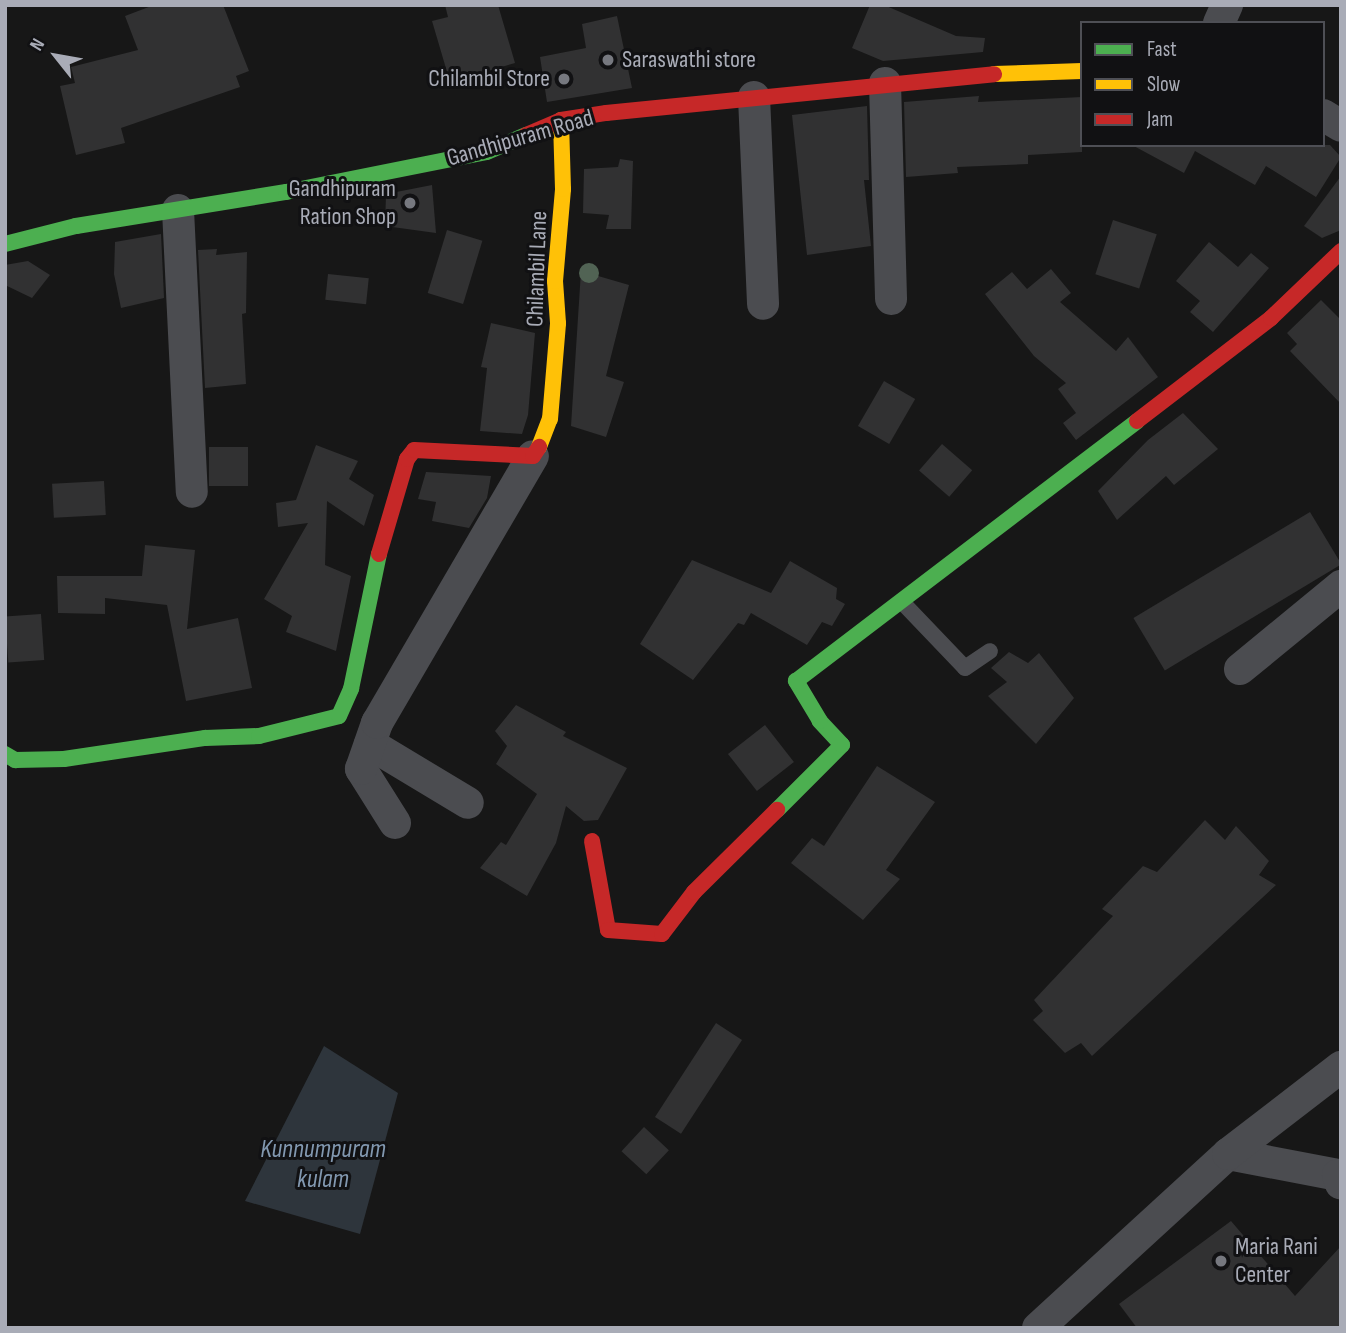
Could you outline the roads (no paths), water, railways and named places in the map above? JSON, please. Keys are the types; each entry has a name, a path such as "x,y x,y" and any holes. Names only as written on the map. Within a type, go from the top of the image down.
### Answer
{"street":[{"path":"1220,21 1227,5"},
{"name":"Gandhipuram Road","path":"5,244 76,226 178,210 487,152 561,120 885,83 1080,71"},
{"path":"885,83 891,299"},
{"path":"754,97 763,304"},
{"path":"1325,116 1341,125"},
{"name":"Chilambil Lane","path":"533,456 544,440 550,419 563,189 561,120"},
{"path":"178,210 192,492"},
{"path":"592,841 608,930 662,934 694,892 842,745 820,721 796,681 1271,318 1341,251"},
{"path":"5,754 15,760 64,759 205,738 259,736 339,716 346,700 374,568 407,458 414,450 533,456 375,731 361,769 395,823"},
{"path":"1240,669 1341,586"},
{"path":"346,700 375,731 468,803"},
{"path":"1038,1328 1228,1154 1341,1067"},
{"path":"1228,1154 1338,1175 1341,1184"}],"lane":[{"path":"902,602 965,668 990,651"}],"water":[{"name":"Kunnumpuram kulam","path":"324,1046 398,1093 360,1234 245,1201"}],"place":[{"name":"Saraswathi store","path":"608,60"},
{"name":"Chilambil Store","path":"564,79"},
{"name":"Gandhipuram Ration Shop","path":"410,203"},
{"name":"Maria Rani Center","path":"1221,1261"}]}
